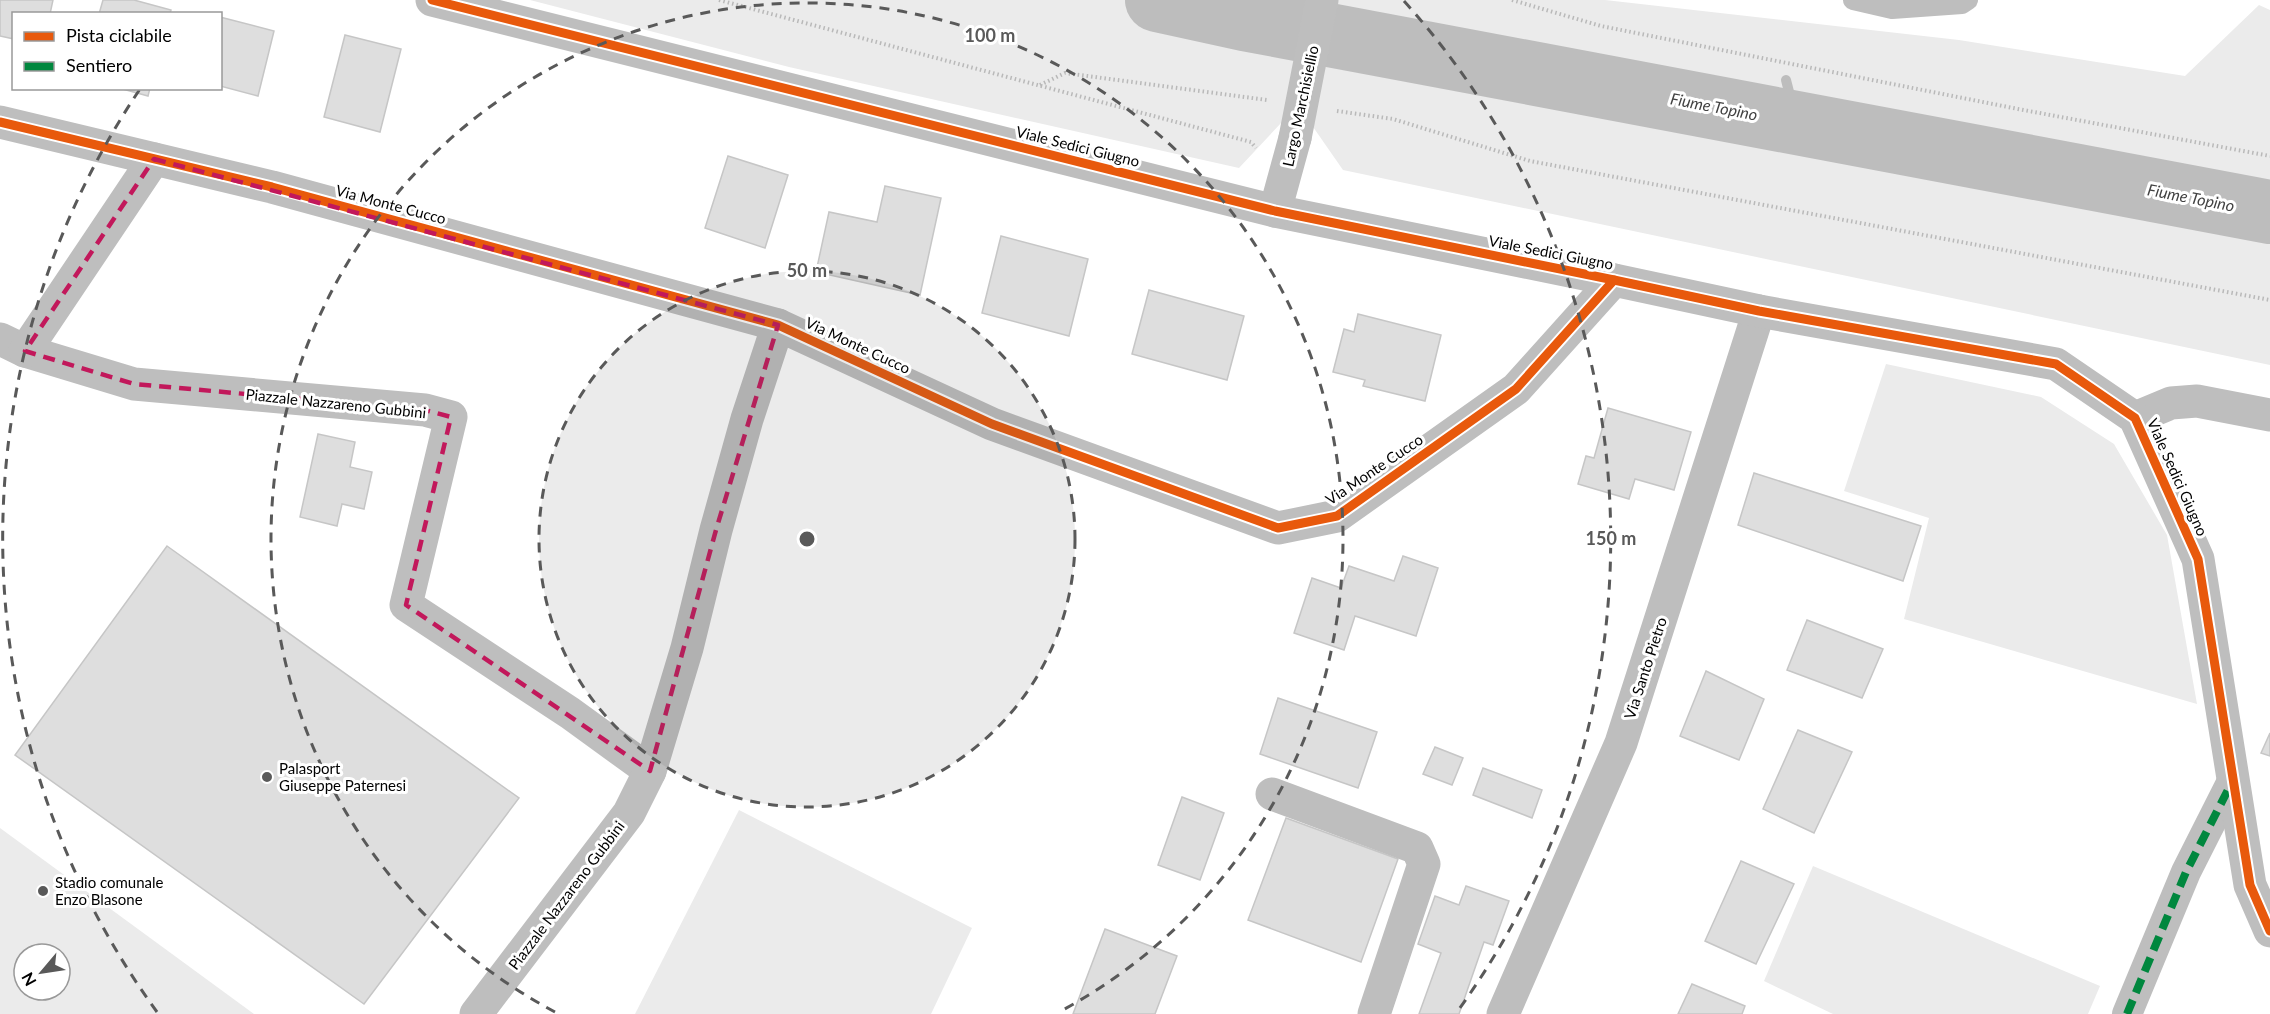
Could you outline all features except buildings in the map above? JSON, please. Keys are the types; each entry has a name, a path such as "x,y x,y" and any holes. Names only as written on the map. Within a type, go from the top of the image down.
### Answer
{"street":[{"name":"Viale Sedici Giugno","path":"432,0 1275,211 1759,311 2056,364 2135,418 2198,559 2250,885 2270,932"},
{"name":"Largo Marchisiellio","path":"1275,211 1295,138 1322,0"},
{"name":"Via Monte Cucco","path":"0,122 272,187 778,325 992,424 1278,528 1336,516 1516,389 1614,280"},
{"name":"Piazzale Nazzareno Gubbini","path":"154,159 12,345 134,384 425,410 451,417 406,605 570,713 650,771"},
{"name":"Via Santo Pietro","path":"1503,1014 1621,743 1759,311"},
{"name":"Piazzale Nazzareno Gubbini","path":"476,1014 629,813 650,771 687,648 738,451 778,325"},
{"path":"2135,418 2171,403 2197,400 2270,415"},
{"path":"2127,1014 2186,872 2233,779"},
{"path":"1272,794 1417,848 1424,864 1374,1014"}],"lane":[{"path":"1853,0 1892,9 1962,4 1968,0"}],"path":[{"path":"719,0 1251,142 1284,178"},
{"path":"1512,0 1601,26 2018,109 2270,156"},
{"path":"1040,85 1065,73 1268,100"},
{"path":"1336,111 1393,119 1530,161 2270,300"}],"highlighted area":[{"path":"154,159 778,325 716,530 650,771 406,605 451,417 425,410 134,384 25,351"}],"shaded area":[{"path":"530,0 1605,0 1959,40 2185,76 2259,5 2270,10 2270,365 1343,170 1311,124 1281,123 1239,168 789,67"},
{"path":"1886,364 2041,397 2114,444 2167,535 2197,704 1904,619 1929,518 1844,491"},
{"path":"739,810 972,928 931,1014 635,1014"},
{"name":"Stadio comunale Enzo Blasone","path":"0,828 254,1014 0,1014"},
{"path":"1813,866 2100,986 2088,1014 1833,1014 1764,981"}],"waterway":[{"name":"Fiume Topino","path":"1157,0 1244,19 2270,212"},
{"path":"1786,80 1797,123"}],"marked path":[{"path":"2127,1014 2186,872 2232,782"}],"cycle path":[{"path":"432,0 1275,211 1759,311 2056,364 2135,418 2198,559 2250,885 2270,931"},
{"path":"0,122 272,187 778,325 992,424 1278,528 1337,516 1516,389 1614,280"}],"place":[{"name":"Palasport Giuseppe Paternesi","path":"267,777"},
{"name":"Stadio comunale Enzo Blasone","path":"43,891"}]}
